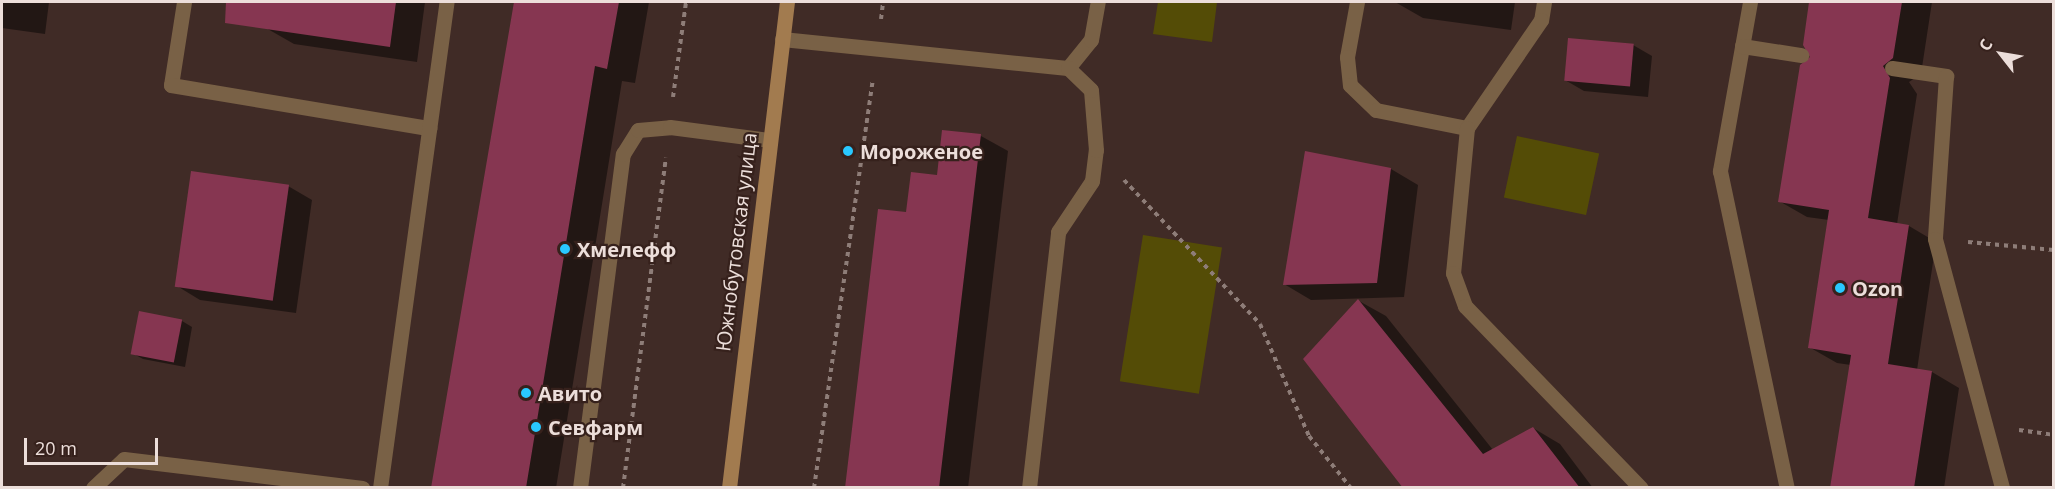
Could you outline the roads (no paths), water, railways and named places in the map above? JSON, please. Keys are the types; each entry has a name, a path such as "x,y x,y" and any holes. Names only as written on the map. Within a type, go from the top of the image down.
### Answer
{"street":[{"name":"Южнобутовская улица","path":"729,488 786,2"}],"lane":[{"path":"184,2 171,85 429,128"},
{"path":"380,488 447,2"},
{"path":"1068,68 1091,39 1098,2"},
{"path":"1357,2 1347,57 1350,85 1376,110 1467,128"},
{"path":"1544,2 1541,20 1467,128 1453,273 1465,306 1641,488"},
{"path":"1750,2 1720,171 1787,488"},
{"path":"782,39 1068,68 1091,90 1095,150 1092,181 1058,232 1029,488"},
{"path":"1742,46 1801,55"},
{"path":"1892,68 1946,76 1935,239 2002,488"},
{"path":"580,488 623,154 638,130 670,127 769,140"},
{"path":"93,488 124,459 362,488"}],"place":[{"name":"Мороженое","path":"848,151"},
{"name":"Хмелефф","path":"565,249"},
{"name":"Ozon","path":"1840,288"},
{"name":"Авито","path":"526,393"},
{"name":"Севфарм","path":"536,427"}]}
